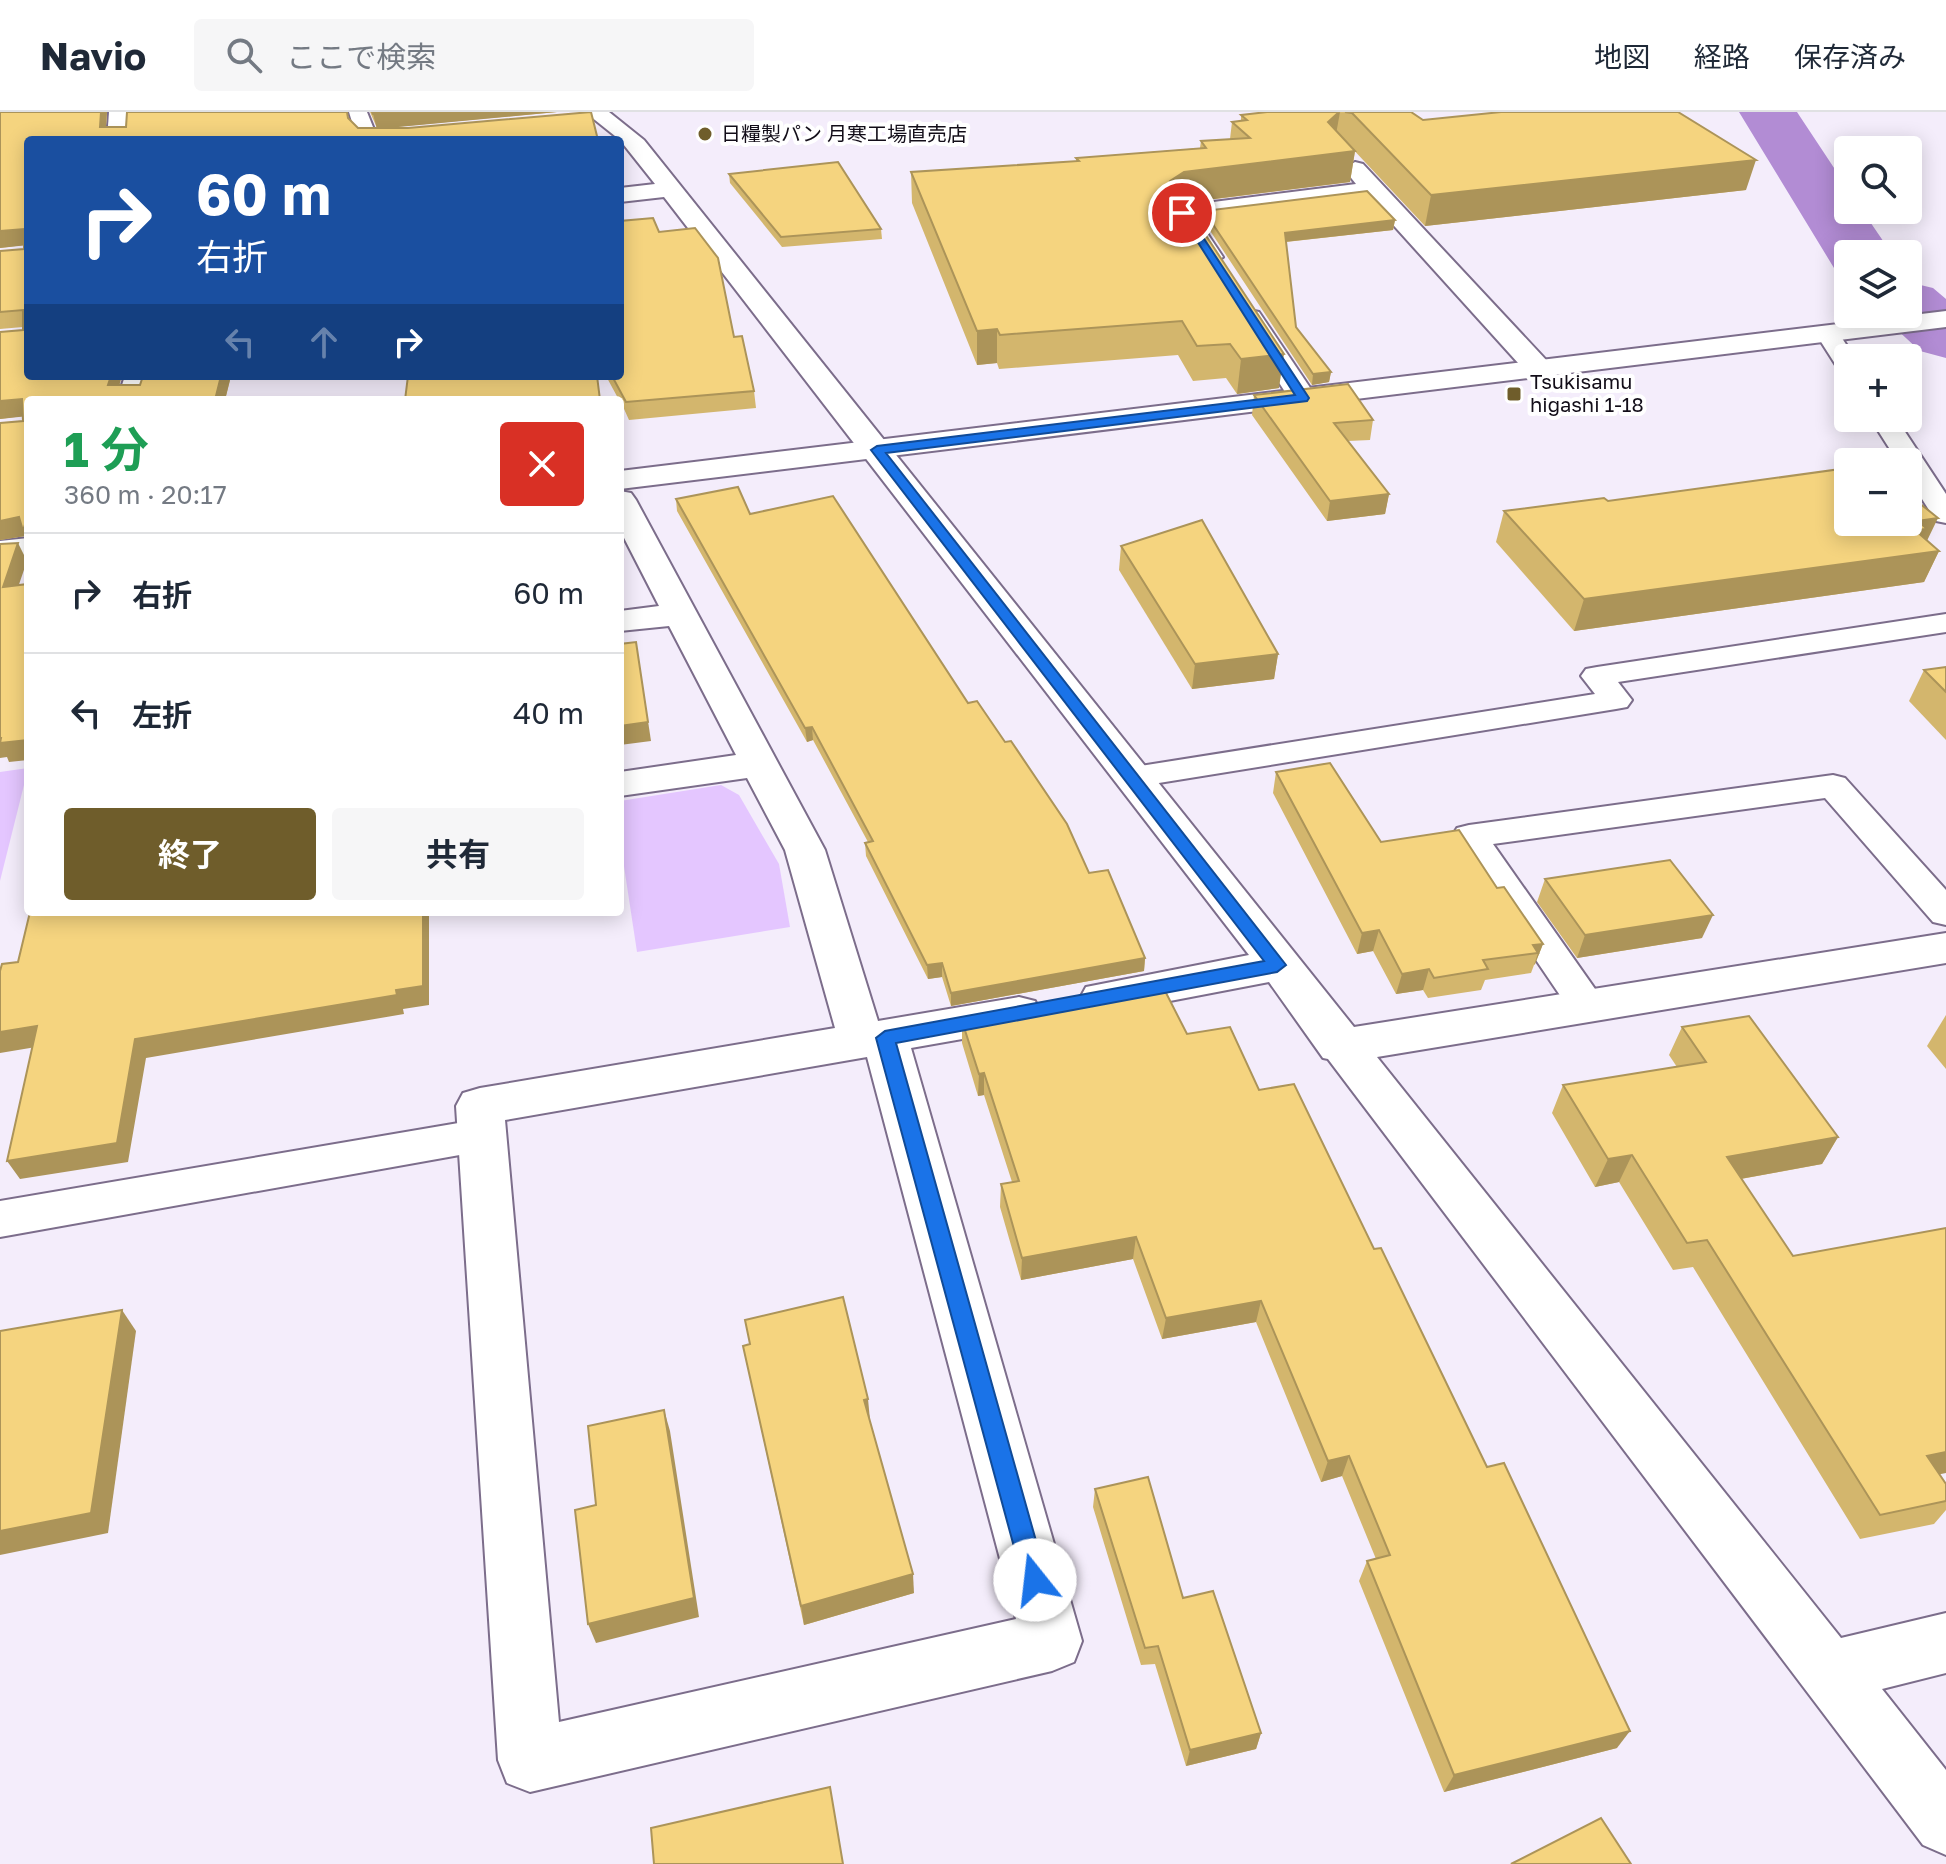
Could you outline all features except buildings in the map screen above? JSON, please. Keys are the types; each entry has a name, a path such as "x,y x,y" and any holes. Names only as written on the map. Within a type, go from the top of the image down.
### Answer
{"street":[{"path":"118,136 120,112"},
{"path":"592,116 616,136"},
{"path":"628,146 670,189 877,450 1946,1822"},
{"path":"1337,150 1538,368"},
{"path":"624,195 670,189"},
{"path":"1303,398 1182,213 1373,189"},
{"path":"624,480 1946,319"},
{"path":"624,508 805,850 874,1040 1052,1641 530,1760 480,1106 874,1040 1277,965"},
{"path":"0,551 24,548"},
{"path":"624,621 679,614"},
{"path":"624,783 758,764"},
{"path":"1339,1046 1946,948"},
{"path":"1829,1672 1946,1643"}],"lane":[{"path":"358,112 364,132 369,136"},
{"path":"391,136 431,132"},
{"path":"1828,334 1834,344"},
{"path":"1892,432 1946,515"},
{"path":"1134,777 1616,700 1597,676 1946,623"},
{"path":"1588,1006 1469,836 1833,786 1946,913"},
{"path":"0,1219 482,1135"}],"shaded area":[{"path":"24,769 24,785 0,881 0,772"},
{"path":"721,785 739,795 779,864 790,927 637,952 624,866 624,800"}],"waterway":[{"path":"1768,112 1849,240"},
{"path":"1922,315 1946,336"}],"place":[{"name":"日糧製パン 月寒工場直売店","path":"705,134"},
{"name":"Tsukisamu higashi 1-18","path":"1514,394"}],"route":[{"path":"1035,1580 885,1038 1277,965 877,450 1303,398 1182,213"}]}
